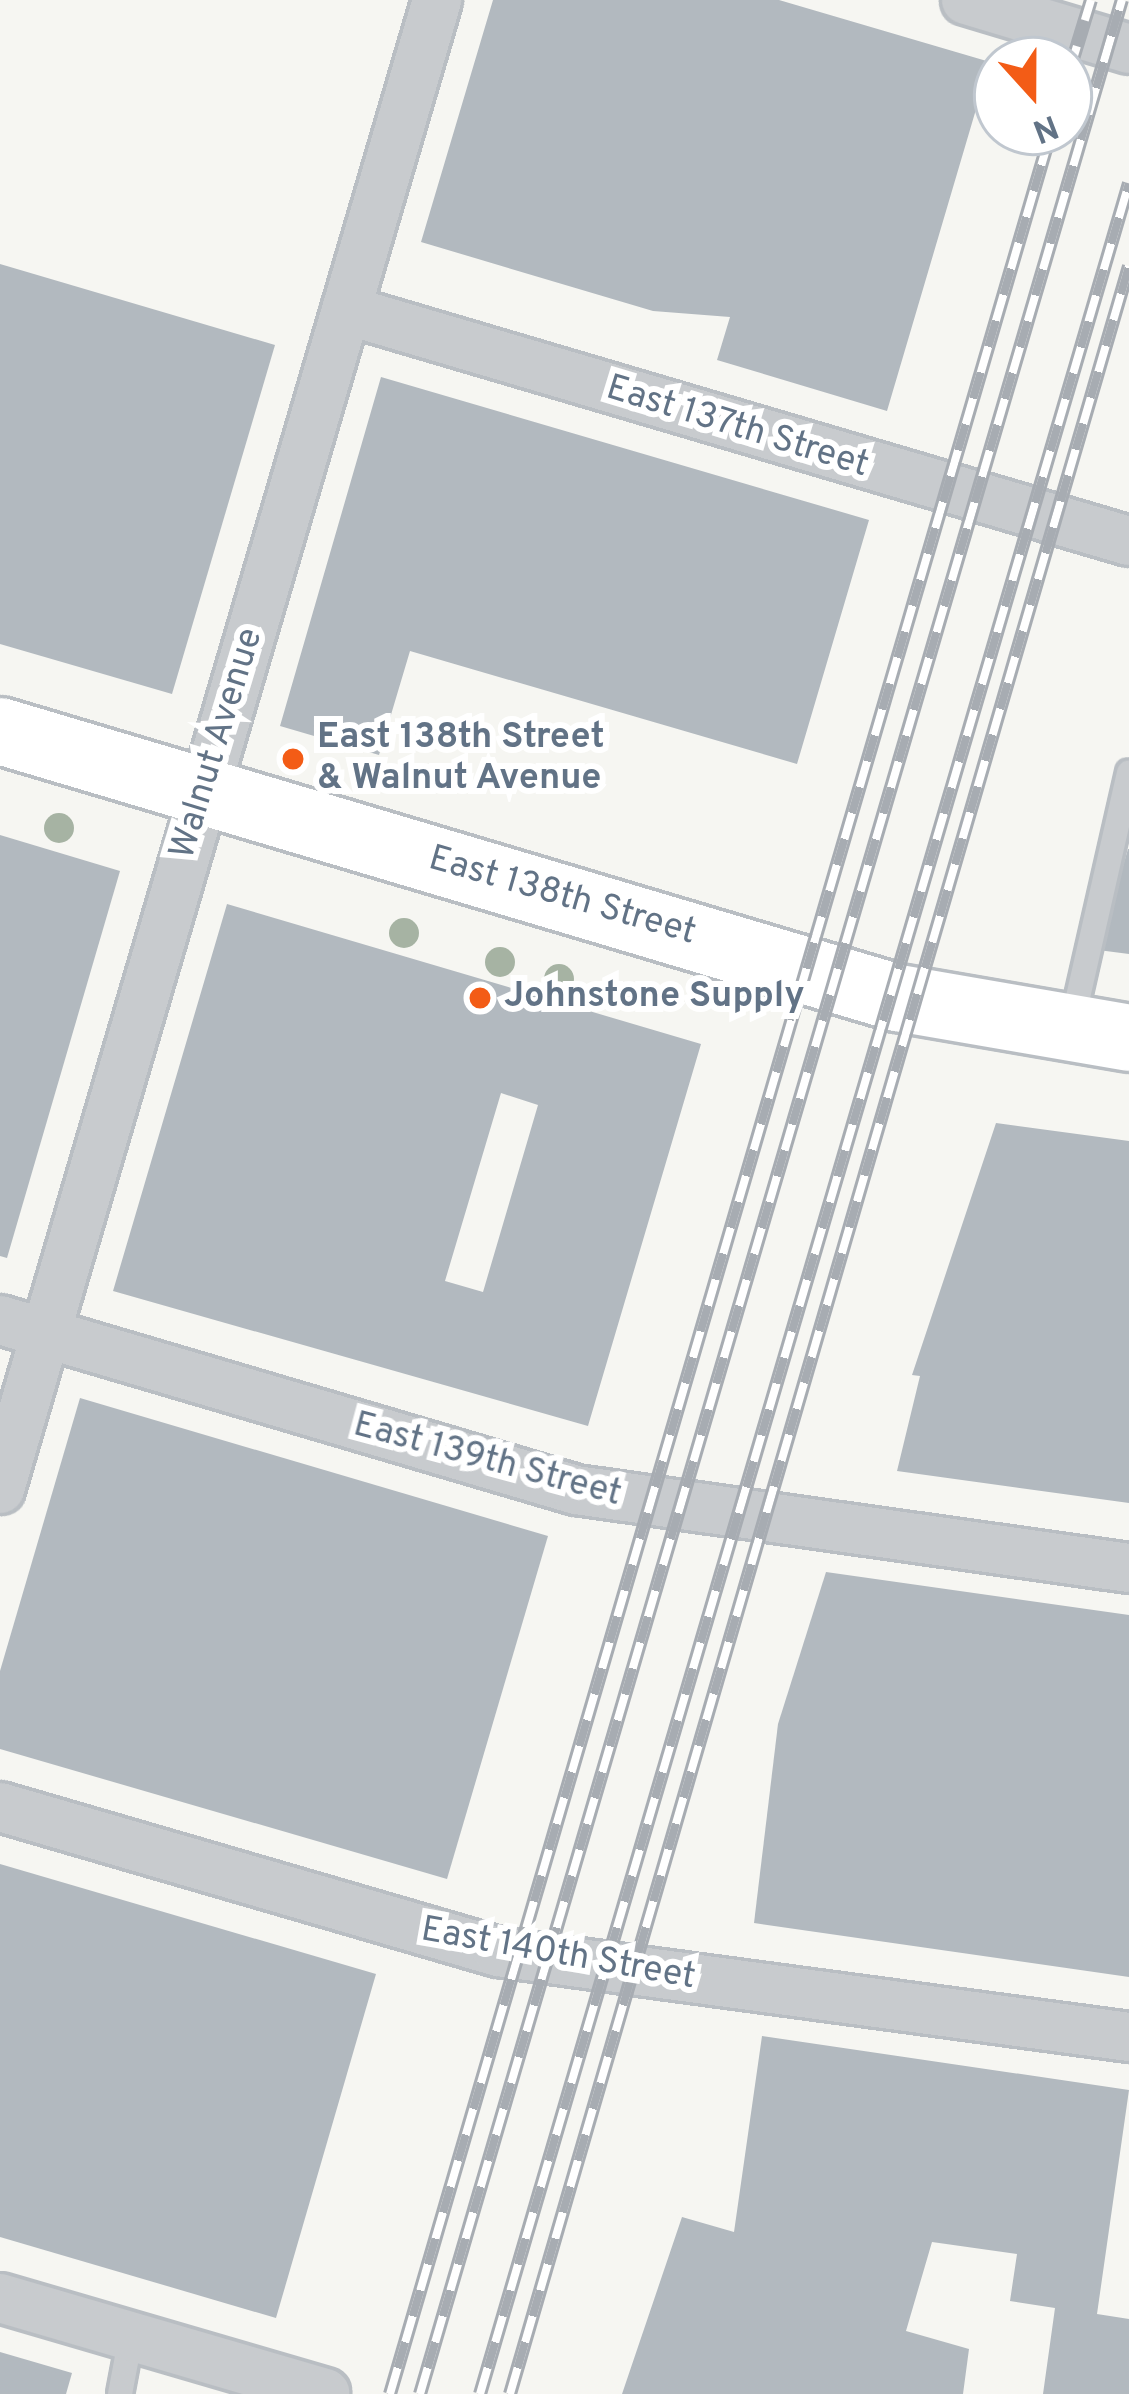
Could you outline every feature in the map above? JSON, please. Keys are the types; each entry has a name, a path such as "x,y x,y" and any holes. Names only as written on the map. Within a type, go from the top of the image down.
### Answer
{"main road":[{"name":"East 138th Street","path":"0,731 898,998 1100,1035"}],"street":[{"name":"Walnut Avenue","path":"0,1489 23,1326 205,791 436,0"},
{"path":"966,0 1129,49"},
{"name":"East 137th Street","path":"346,310 1129,541"},
{"name":"East 139th Street","path":"23,1326 576,1490 1129,1568"},
{"name":"East 140th Street","path":"0,1807 498,1952 1129,2038"},
{"path":"0,2299 325,2393"}],"lane":[{"path":"1100,1035 1129,772"},
{"path":"120,2394 131,2336"}],"building":[{"path":"493,0 779,0 973,57 973,120 887,411 717,360 730,317 653,311 421,242"},
{"path":"0,264 275,345 172,694 0,644"},
{"path":"381,377 869,520 797,764 410,651 379,755 280,726"},
{"path":"0,835 120,871 7,1258 0,1256"},
{"path":"1128,849 1129,954 1098,950"},
{"path":"227,904 701,1044 588,1426 113,1291","holes":["501,1093 538,1105 483,1292 445,1281"]},
{"path":"996,1123 1129,1141 1129,1503 897,1471 920,1376 912,1375"},
{"path":"80,1398 548,1536 447,1879 0,1749 0,1671"},
{"path":"826,1572 1129,1615 1129,1977 754,1923 778,1724"},
{"path":"0,1864 376,1974 276,2318 0,2237"},
{"path":"762,2036 1129,2090 1097,2314 1129,2319 1129,2394 1043,2394 1055,2308 1010,2301 1017,2254 932,2242 906,2331 969,2349 963,2394 622,2394 682,2217 734,2232"},
{"path":"0,2352 72,2373 66,2394 0,2394"}],"railway":[{"path":"1080,36 1091,0"},
{"path":"420,2394 1122,0"},
{"path":"390,2394 1044,156"},
{"path":"480,2394 1129,183"},
{"path":"510,2394 1129,266"}],"place":[{"name":"East 138th Street & Walnut Avenue","path":"293,759"},
{"name":"Johnstone Supply","path":"480,998"}]}
